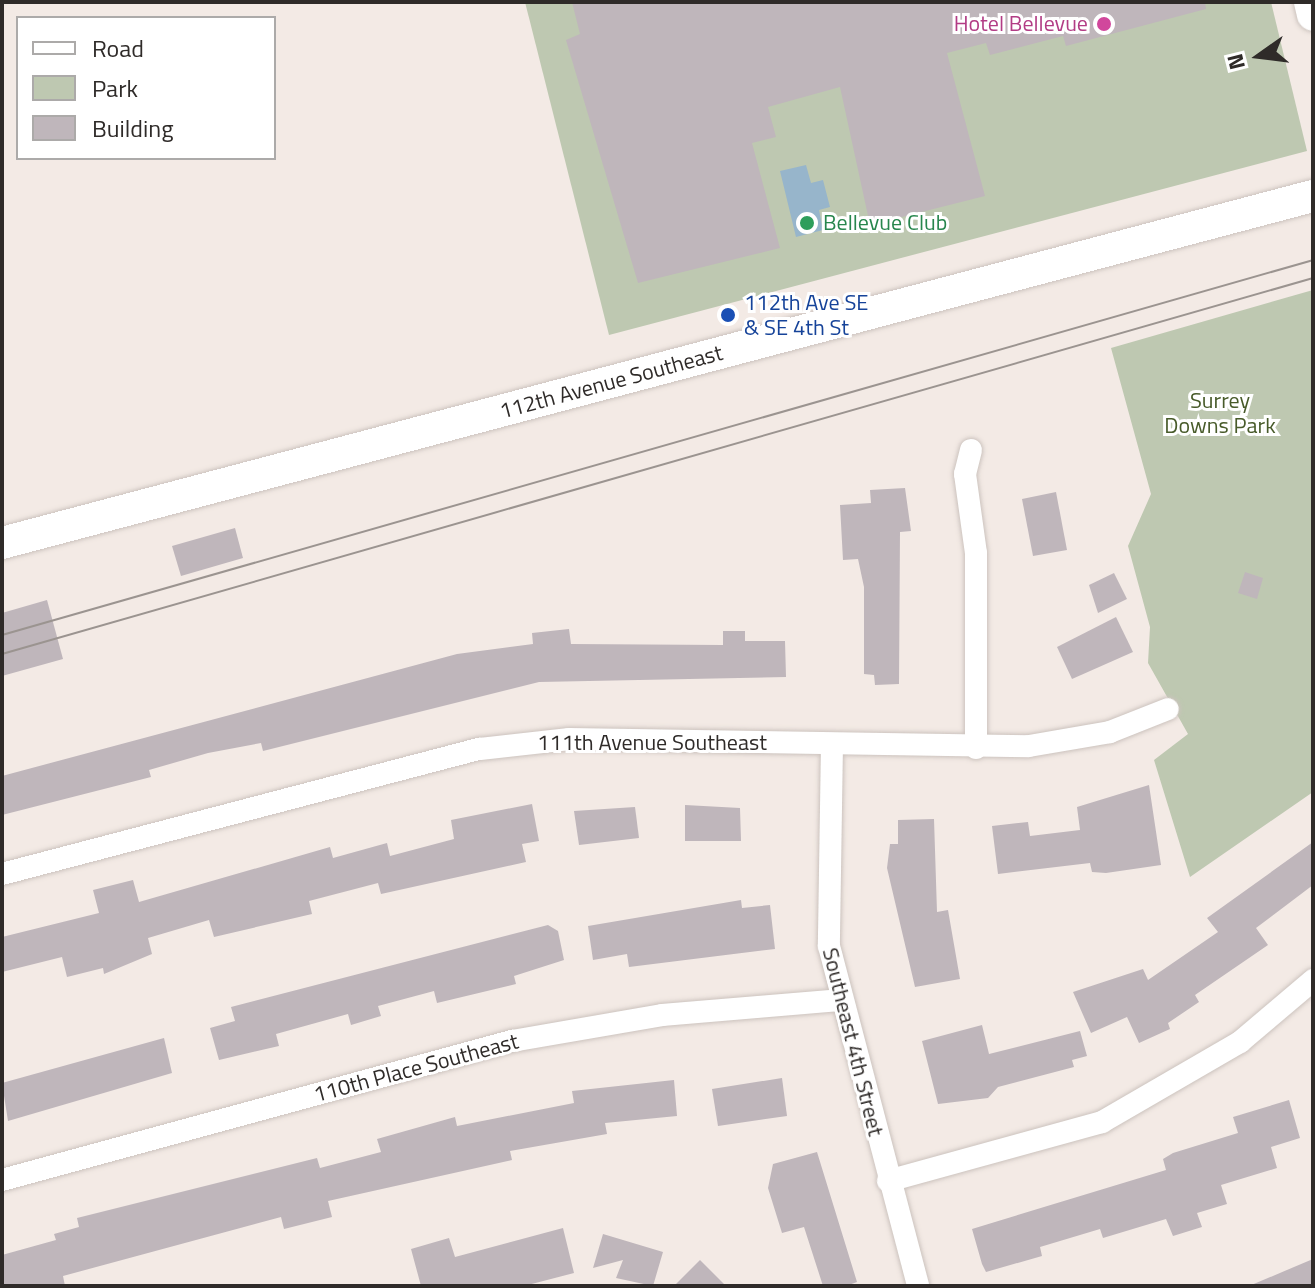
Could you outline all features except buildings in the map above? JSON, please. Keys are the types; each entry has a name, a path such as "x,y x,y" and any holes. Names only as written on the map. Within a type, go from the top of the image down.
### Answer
{"main road":[{"path":"1310,2 1313,15"},
{"name":"112th Avenue Southeast","path":"2,543 1313,196"}],"street":[{"path":"971,450 965,474 976,553 976,748"},
{"name":"111th Avenue Southeast","path":"2,874 480,749 569,739 976,748 1075,740 1168,709"},
{"name":"Southeast 4th Street","path":"832,744 824,902 839,1000 918,1286"},
{"path":"888,1181 1115,1115 1240,1042 1313,980"},
{"name":"110th Place Southeast","path":"2,1180 512,1041 662,1015 839,1000"}],"green space":[{"name":"Bellevue Club","path":"525,2 1271,2 1307,151 609,335"},
{"name":"Surrey Downs Park","path":"1313,290 1313,792 1190,877 1154,760 1188,734 1148,663 1150,627 1128,546 1151,494 1111,348"}],"water":[{"path":"806,165 811,183 823,180 830,207 819,210 823,230 796,237 780,171"}],"tram line":[{"path":"2,635 1313,260"},
{"path":"2,654 1313,278"}],"place":[{"name":"Hotel Bellevue","path":"1104,24"},
{"name":"Bellevue Club","path":"807,223"},
{"name":"112th Ave SE & SE 4th St","path":"728,315"}]}
